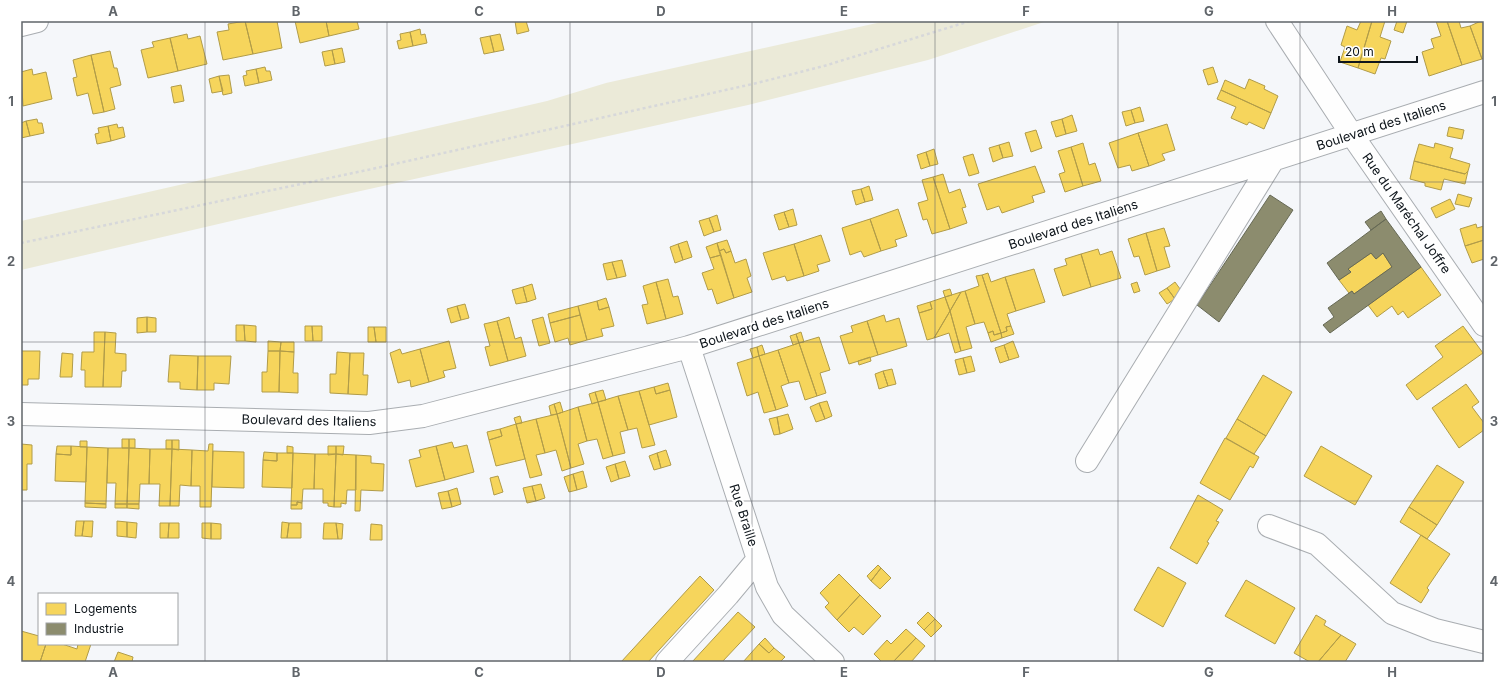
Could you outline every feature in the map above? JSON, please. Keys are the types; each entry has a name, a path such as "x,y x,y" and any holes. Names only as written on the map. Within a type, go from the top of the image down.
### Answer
{"street":[{"path":"21,25 37,21"},
{"name":"Rue du Maréchal Joffre","path":"1277,21 1352,135 1484,325"},
{"name":"Boulevard des Italiens","path":"21,414 369,423 423,416 689,347 1484,92"},
{"path":"1087,461 1273,160"},
{"name":"Rue Braille","path":"689,347 767,587 783,615 833,662"},
{"path":"1269,526 1317,544 1392,613 1436,630 1484,642"},
{"path":"667,662 758,559"}],"path":[{"path":"21,243 372,169 757,83 824,66 970,21"}],"green space":[{"path":"886,21 1047,21 928,60 748,105 347,194 21,270 21,221 547,101 606,83"}],"building: Logements":[{"path":"245,21 253,54 223,60 217,32 229,30 228,24"},
{"path":"245,21 277,21 282,48 253,54"},
{"path":"295,21 326,21 329,36 300,43"},
{"path":"326,21 357,21 359,29 329,36"},
{"path":"515,21 526,21 529,31 517,34"},
{"path":"1361,21 1372,21 1358,68 1340,62 1345,47 1341,45 1347,26 1357,30"},
{"path":"1372,21 1385,21 1380,37 1391,41 1385,59 1381,58 1375,74 1358,68"},
{"path":"1397,21 1407,21 1403,33 1394,30"},
{"path":"1436,21 1447,21 1462,65 1429,76 1422,52 1434,48 1431,39 1441,36"},
{"path":"1447,21 1459,21 1461,28 1470,26 1482,59 1462,65"},
{"path":"1484,21 1484,58 1482,59 1470,26"},
{"path":"420,29 421,35 425,34 427,43 413,46 410,32"},
{"path":"410,32 413,46 399,49 397,41 401,40 400,34"},
{"path":"187,34 188,39 200,36 207,64 178,71 170,38"},
{"path":"500,34 504,50 494,52 490,36"},
{"path":"490,36 494,52 484,54 480,38"},
{"path":"170,38 178,71 148,78 141,50 154,47 152,42"},
{"path":"342,48 345,62 335,64 332,50"},
{"path":"332,50 335,64 325,66 322,52"},
{"path":"110,51 114,68 117,68 121,85 110,88 115,109 104,112 91,55"},
{"path":"91,55 104,112 93,114 88,93 77,96 73,78 77,77 73,60"},
{"path":"265,67 266,71 270,71 272,80 259,83 256,69"},
{"path":"1213,67 1218,82 1208,85 1203,70"},
{"path":"32,69 33,75 46,72 52,99 23,106 21,72"},
{"path":"256,69 259,83 245,86 243,76 247,75 246,71"},
{"path":"229,75 232,93 223,95 219,76"},
{"path":"219,76 223,91 212,93 209,79"},
{"path":"1249,79 1265,86 1264,89 1278,96 1271,113 1221,90 1225,80 1245,89"},
{"path":"181,85 184,101 174,103 171,87"},
{"path":"1221,90 1271,113 1264,129 1249,122 1247,125 1231,118 1236,107 1217,99"},
{"path":"1140,107 1144,121 1135,123 1131,110"},
{"path":"1131,110 1135,123 1126,126 1122,112"},
{"path":"1072,115 1077,131 1066,134 1062,119"},
{"path":"37,119 38,123 42,123 44,133 30,136 26,121"},
{"path":"1062,119 1066,134 1056,137 1051,122"},
{"path":"26,121 30,136 21,138 21,123"},
{"path":"117,124 118,128 123,127 125,137 111,141 108,126"},
{"path":"1167,124 1175,150 1162,154 1165,160 1149,166 1138,133"},
{"path":"108,126 111,141 97,144 95,134 99,133 98,128"},
{"path":"1449,127 1464,130 1462,139 1447,136"},
{"path":"1036,130 1042,148 1031,152 1025,133"},
{"path":"1138,133 1149,166 1132,171 1130,165 1118,168 1109,143"},
{"path":"1009,142 1013,156 1003,158 999,145"},
{"path":"1083,143 1089,165 1095,163 1101,181 1083,186 1071,147"},
{"path":"1435,143 1453,148 1450,158 1470,164 1468,171 1465,174 1414,161 1419,144 1434,148"},
{"path":"999,145 1003,158 993,162 989,148"},
{"path":"1071,147 1083,186 1065,192 1059,174 1065,172 1058,151"},
{"path":"934,149 938,164 930,166 926,152"},
{"path":"926,152 930,166 921,169 917,155"},
{"path":"973,154 979,173 969,176 963,157"},
{"path":"1414,161 1465,174 1468,171 1465,184 1444,179 1441,190 1425,186 1425,183 1410,179"},
{"path":"1035,166 1045,192 1032,196 1034,202 1002,213 999,206 987,210 978,184"},
{"path":"943,174 949,193 960,189 966,207 962,208 967,223 950,229 933,177"},
{"path":"933,177 950,229 932,234 927,219 923,220 918,203 928,200 922,180"},
{"path":"869,186 873,200 865,202 861,189"},
{"path":"861,189 865,202 856,205 852,191"},
{"path":"1458,194 1472,198 1469,207 1455,204"},
{"path":"1450,199 1455,209 1436,218 1431,208"},
{"path":"793,209 797,225 789,227 784,212"},
{"path":"898,209 907,236 895,240 897,246 881,251 870,219"},
{"path":"784,212 789,227 779,230 774,215"},
{"path":"717,215 721,230 714,232 709,218"},
{"path":"709,218 714,232 704,236 699,221"},
{"path":"870,219 881,251 864,257 861,251 850,255 842,228"},
{"path":"1476,224 1477,228 1484,226 1484,240 1465,246 1460,229"},
{"path":"1164,228 1170,246 1164,247 1170,267 1157,271 1146,233"},
{"path":"1146,233 1157,271 1145,275 1139,256 1134,257 1128,239"},
{"path":"821,235 830,261 817,265 819,271 804,276 794,244"},
{"path":"727,240 731,251 726,253 724,249 719,251 717,243"},
{"path":"1484,240 1484,259 1472,263 1465,246"},
{"path":"687,241 692,257 683,260 678,244"},
{"path":"717,243 721,255 710,258 706,247"},
{"path":"678,244 683,260 675,263 670,247"},
{"path":"794,244 804,276 787,281 785,276 772,280 763,253"},
{"path":"724,249 726,253 731,251 735,263 746,259 751,276 747,278 752,292 734,298 719,251"},
{"path":"1098,249 1100,255 1112,251 1121,278 1091,287 1081,254"},
{"path":"1371,253 1376,259 1383,253 1392,267 1354,294 1352,291 1349,293 1339,280 1351,272 1348,269"},
{"path":"1081,254 1091,287 1063,296 1054,269 1067,265 1065,259"},
{"path":"721,255 734,298 717,304 712,289 708,290 702,273 714,269 710,258"},
{"path":"622,260 626,276 617,278 612,262"},
{"path":"612,262 617,278 607,280 603,264"},
{"path":"1421,267 1441,295 1408,318 1403,311 1398,315 1392,306 1377,317 1368,305"},
{"path":"1034,269 1045,302 1016,311 1005,277"},
{"path":"988,273 991,282 1005,277 1016,311 1007,314 1011,326 1006,327 1007,331 1001,333 982,275"},
{"path":"982,275 1001,333 994,335 993,331 988,333 984,322 975,324 965,291 979,286 976,276"},
{"path":"668,279 673,297 678,296 683,314 666,319 656,282"},
{"path":"656,282 666,319 647,324 642,305 648,304 643,286"},
{"path":"1137,282 1140,291 1134,293 1131,284"},
{"path":"1175,282 1183,293 1175,299 1167,288"},
{"path":"532,284 536,299 527,302 523,287"},
{"path":"523,287 527,302 516,304 512,290"},
{"path":"1167,288 1175,299 1167,304 1159,293"},
{"path":"950,289 952,295 945,297 943,291"},
{"path":"965,291 975,324 966,327 972,348 961,351 950,311 961,292"},
{"path":"961,292 950,311 945,297"},
{"path":"945,297 950,311 934,338 927,340 919,313 932,309 930,302"},
{"path":"606,298 609,307 599,310 597,301"},
{"path":"597,301 599,310 609,307 614,326 601,329 603,336 587,340 578,306"},
{"path":"930,302 932,309 919,313 917,306"},
{"path":"465,304 469,318 461,320 457,306"},
{"path":"457,306 461,320 451,323 447,309"},
{"path":"578,306 580,315 550,323 548,314"},
{"path":"950,311 961,351 955,353 949,333 934,338"},
{"path":"580,315 587,340 570,345 568,338 555,342 550,323"},
{"path":"884,315 886,322 899,318 907,346 878,355 867,321"},
{"path":"147,317 156,318 156,332 147,332"},
{"path":"147,317 147,332 137,333 137,318"},
{"path":"509,317 515,339 521,337 526,356 508,361 497,321"},
{"path":"543,317 550,343 539,346 532,320"},
{"path":"497,321 508,361 490,366 485,347 490,346 484,324"},
{"path":"867,321 878,355 849,364 840,336 853,332 851,326"},
{"path":"236,325 244,325 245,341 236,341"},
{"path":"244,325 256,326 256,342 245,341"},
{"path":"305,326 312,326 313,341 305,341"},
{"path":"312,326 322,326 322,341 313,341"},
{"path":"1011,326 1014,334 1002,338 1001,333 1007,331 1006,327"},
{"path":"1463,326 1483,353 1417,400 1406,385 1443,357 1435,346"},
{"path":"368,327 374,327 376,342 368,342"},
{"path":"374,327 386,327 386,342 376,342"},
{"path":"993,331 994,335 1001,333 1002,338 991,342 988,333"},
{"path":"94,332 105,332 103,387 85,387 85,370 81,370 82,352 94,352"},
{"path":"105,332 116,333 115,353 126,354 126,371 122,371 121,387 103,387"},
{"path":"801,332 804,342 799,343 796,334"},
{"path":"796,334 799,343 793,345 790,336"},
{"path":"819,337 830,370 820,373 826,393 817,396 799,343"},
{"path":"268,341 281,342 280,351 268,351"},
{"path":"449,341 456,368 443,371 445,377 429,382 420,349"},
{"path":"1013,341 1019,357 1009,360 1004,345"},
{"path":"281,342 294,342 294,352 280,351"},
{"path":"799,343 817,396 805,400 799,381 789,383 778,350"},
{"path":"762,345 765,354 759,356 757,347"},
{"path":"1004,345 1009,360 1000,363 995,348"},
{"path":"757,347 759,356 753,358 750,349"},
{"path":"400,349 402,354 420,349 429,382 411,387 410,380 398,383 390,353"},
{"path":"778,350 789,383 781,386 788,406 776,410 759,356"},
{"path":"21,351 40,351 39,379 28,379 28,385 21,385"},
{"path":"268,351 280,351 279,392 262,392 262,372 267,372"},
{"path":"280,351 294,352 293,373 298,373 298,393 279,392"},
{"path":"337,352 350,353 348,394 330,393 330,374 336,374"},
{"path":"62,353 73,354 72,377 60,377"},
{"path":"350,353 364,353 363,375 368,375 367,395 348,394"},
{"path":"170,355 198,356 197,390 180,389 180,382 168,382"},
{"path":"198,356 231,356 229,384 214,383 214,390 197,390"},
{"path":"759,356 776,410 764,413 758,392 747,396 737,363"},
{"path":"971,356 975,371 967,373 963,358"},
{"path":"870,357 871,361 859,365 858,361"},
{"path":"963,358 967,373 959,375 955,360"},
{"path":"892,369 896,384 888,386 883,371"},
{"path":"883,371 888,386 879,389 875,374"},
{"path":"1263,375 1292,392 1266,436 1237,419"},
{"path":"668,383 670,390 656,394 654,387"},
{"path":"1466,384 1479,402 1472,407 1484,423 1484,430 1459,448 1432,408"},
{"path":"654,387 656,394 670,390 677,417 649,425 639,391"},
{"path":"603,390 606,400 598,402 595,392"},
{"path":"639,391 655,445 642,448 637,428 628,430 618,396"},
{"path":"595,392 598,402 592,404 589,394"},
{"path":"618,396 628,430 620,432 625,453 613,456 598,402"},
{"path":"827,401 832,416 825,419 819,403"},
{"path":"560,402 563,412 557,414 554,404"},
{"path":"598,402 613,456 603,459 597,439 587,441 578,407"},
{"path":"819,403 825,419 816,422 810,407"},
{"path":"554,404 557,414 551,415 549,406"},
{"path":"578,407 587,441 578,444 584,464 571,468 557,414"},
{"path":"557,414 571,468 562,471 556,450 545,453 536,419"},
{"path":"788,414 793,429 780,434 777,417"},
{"path":"520,416 522,423 516,424 514,418"},
{"path":"777,417 780,434 774,435 769,419"},
{"path":"536,419 545,453 536,455 542,475 530,478 516,424"},
{"path":"1237,419 1266,436 1254,454 1226,438"},
{"path":"516,424 525,459 496,466 489,440 502,436 500,429"},
{"path":"500,429 502,436 489,440 487,432"},
{"path":"1225,438 1259,457 1253,468 1250,466 1230,500 1200,483"},
{"path":"122,439 129,439 129,448 122,448"},
{"path":"129,439 135,439 135,448 129,448"},
{"path":"166,440 172,440 172,449 166,449"},
{"path":"172,440 179,440 179,450 172,449"},
{"path":"80,441 87,441 87,447 80,447"},
{"path":"452,442 454,448 467,445 474,472 445,480 436,446"},
{"path":"21,444 32,445 32,464 27,464 27,490 21,490"},
{"path":"209,444 213,444 211,507 200,507 200,486 191,486 192,450 208,451"},
{"path":"57,446 71,446 71,455 56,454"},
{"path":"71,446 87,447 86,482 55,481 56,454 71,455"},
{"path":"287,446 293,447 293,453 287,453"},
{"path":"328,446 336,446 336,454 328,455"},
{"path":"336,446 344,446 343,455 336,454"},
{"path":"436,446 445,480 416,487 409,460 421,457 419,450"},
{"path":"1321,446 1372,476 1355,505 1304,476"},
{"path":"87,447 108,448 106,504 85,503"},
{"path":"108,448 129,448 127,504 115,504 116,483 107,483"},
{"path":"129,448 150,449 149,484 140,484 139,504 127,504"},
{"path":"150,449 172,449 170,506 159,506 160,484 149,484"},
{"path":"172,449 192,450 191,486 180,485 179,506 170,506"},
{"path":"666,450 671,465 661,468 657,453"},
{"path":"213,451 244,452 244,488 212,487"},
{"path":"264,452 277,453 277,461 263,460"},
{"path":"277,453 293,453 292,488 262,487 263,460 277,461"},
{"path":"293,453 315,454 314,489 303,489 302,503 297,502 297,505 291,505"},
{"path":"657,453 661,468 654,470 649,456"},
{"path":"315,454 336,454 334,507 328,506 328,503 323,503 323,489 314,489"},
{"path":"336,454 356,455 356,490 347,490 346,504 341,503 341,507 334,507"},
{"path":"356,455 371,456 371,463 384,464 383,491 361,490 360,511 355,511"},
{"path":"625,461 630,476 619,479 615,464"},
{"path":"615,464 619,479 611,482 606,467"},
{"path":"1437,465 1464,482 1437,525 1409,507"},
{"path":"583,471 587,487 577,490 573,474"},
{"path":"573,474 577,490 569,492 564,477"},
{"path":"498,476 503,492 494,495 490,478"},
{"path":"541,484 545,498 536,501 532,486"},
{"path":"532,486 536,501 527,503 523,488"},
{"path":"457,488 461,504 452,507 448,491"},
{"path":"448,491 452,507 442,509 438,493"},
{"path":"1198,495 1223,510 1216,521 1219,522 1207,542 1209,543 1197,564 1170,548"},
{"path":"297,502 302,503 302,509 291,509 291,505 297,505"},
{"path":"85,503 106,504 106,508 85,507"},
{"path":"115,504 127,504 127,508 115,508"},
{"path":"127,504 139,504 139,509 127,508"},
{"path":"1409,507 1437,525 1427,539 1400,522"},
{"path":"76,521 84,521 82,536 75,536"},
{"path":"84,521 93,521 92,537 82,536"},
{"path":"117,521 127,522 127,537 117,536"},
{"path":"127,522 137,523 136,538 127,537"},
{"path":"282,522 289,523 287,538 281,538"},
{"path":"160,523 169,523 168,538 160,538"},
{"path":"169,523 179,523 179,538 168,538"},
{"path":"202,523 211,523 211,539 202,538"},
{"path":"211,523 221,524 221,539 211,539"},
{"path":"289,523 301,523 301,538 287,538"},
{"path":"324,523 336,523 338,539 323,539"},
{"path":"336,523 343,524 342,539 338,539"},
{"path":"371,524 382,525 382,540 370,540"},
{"path":"1421,535 1450,554 1427,588 1429,590 1421,603 1390,583"},
{"path":"878,565 881,568 871,581 867,576"},
{"path":"1158,567 1186,583 1163,627 1134,610"},
{"path":"881,568 891,578 880,589 871,581"},
{"path":"839,574 860,595 837,620 825,607 829,603 820,593"},
{"path":"700,576 714,590 648,662 621,662"},
{"path":"1246,580 1295,608 1275,644 1225,616"},
{"path":"860,595 881,616 863,635 854,627 849,632 837,620"},
{"path":"738,612 755,627 722,662 692,662"},
{"path":"928,612 935,619 924,630 917,623"},
{"path":"1316,615 1326,621 1324,625 1341,635 1318,662 1310,662 1294,653"},
{"path":"935,619 942,626 931,637 924,630"},
{"path":"906,629 916,638 893,662 882,662 874,654 887,640 891,644"},
{"path":"21,631 38,636 38,645 46,645 40,662 21,662"},
{"path":"1341,635 1356,644 1345,662 1318,662"},
{"path":"765,638 774,648 769,653 759,644"},
{"path":"916,638 925,646 911,662 893,662"},
{"path":"759,644 769,653 774,648 785,657 780,662 743,662"},
{"path":"46,645 65,645 77,649 78,645 91,645 85,662 40,662"},
{"path":"118,652 133,657 132,662 114,662"}],"building: Industrie":[{"path":"1270,195 1293,210 1219,322 1197,305"},
{"path":"1381,211 1386,219 1371,230 1365,222"},
{"path":"1386,219 1421,267 1330,333 1323,325 1334,317 1328,308 1352,291 1354,294 1392,267 1383,253 1376,259 1371,253 1348,269 1351,272 1339,280 1327,263"}]}
